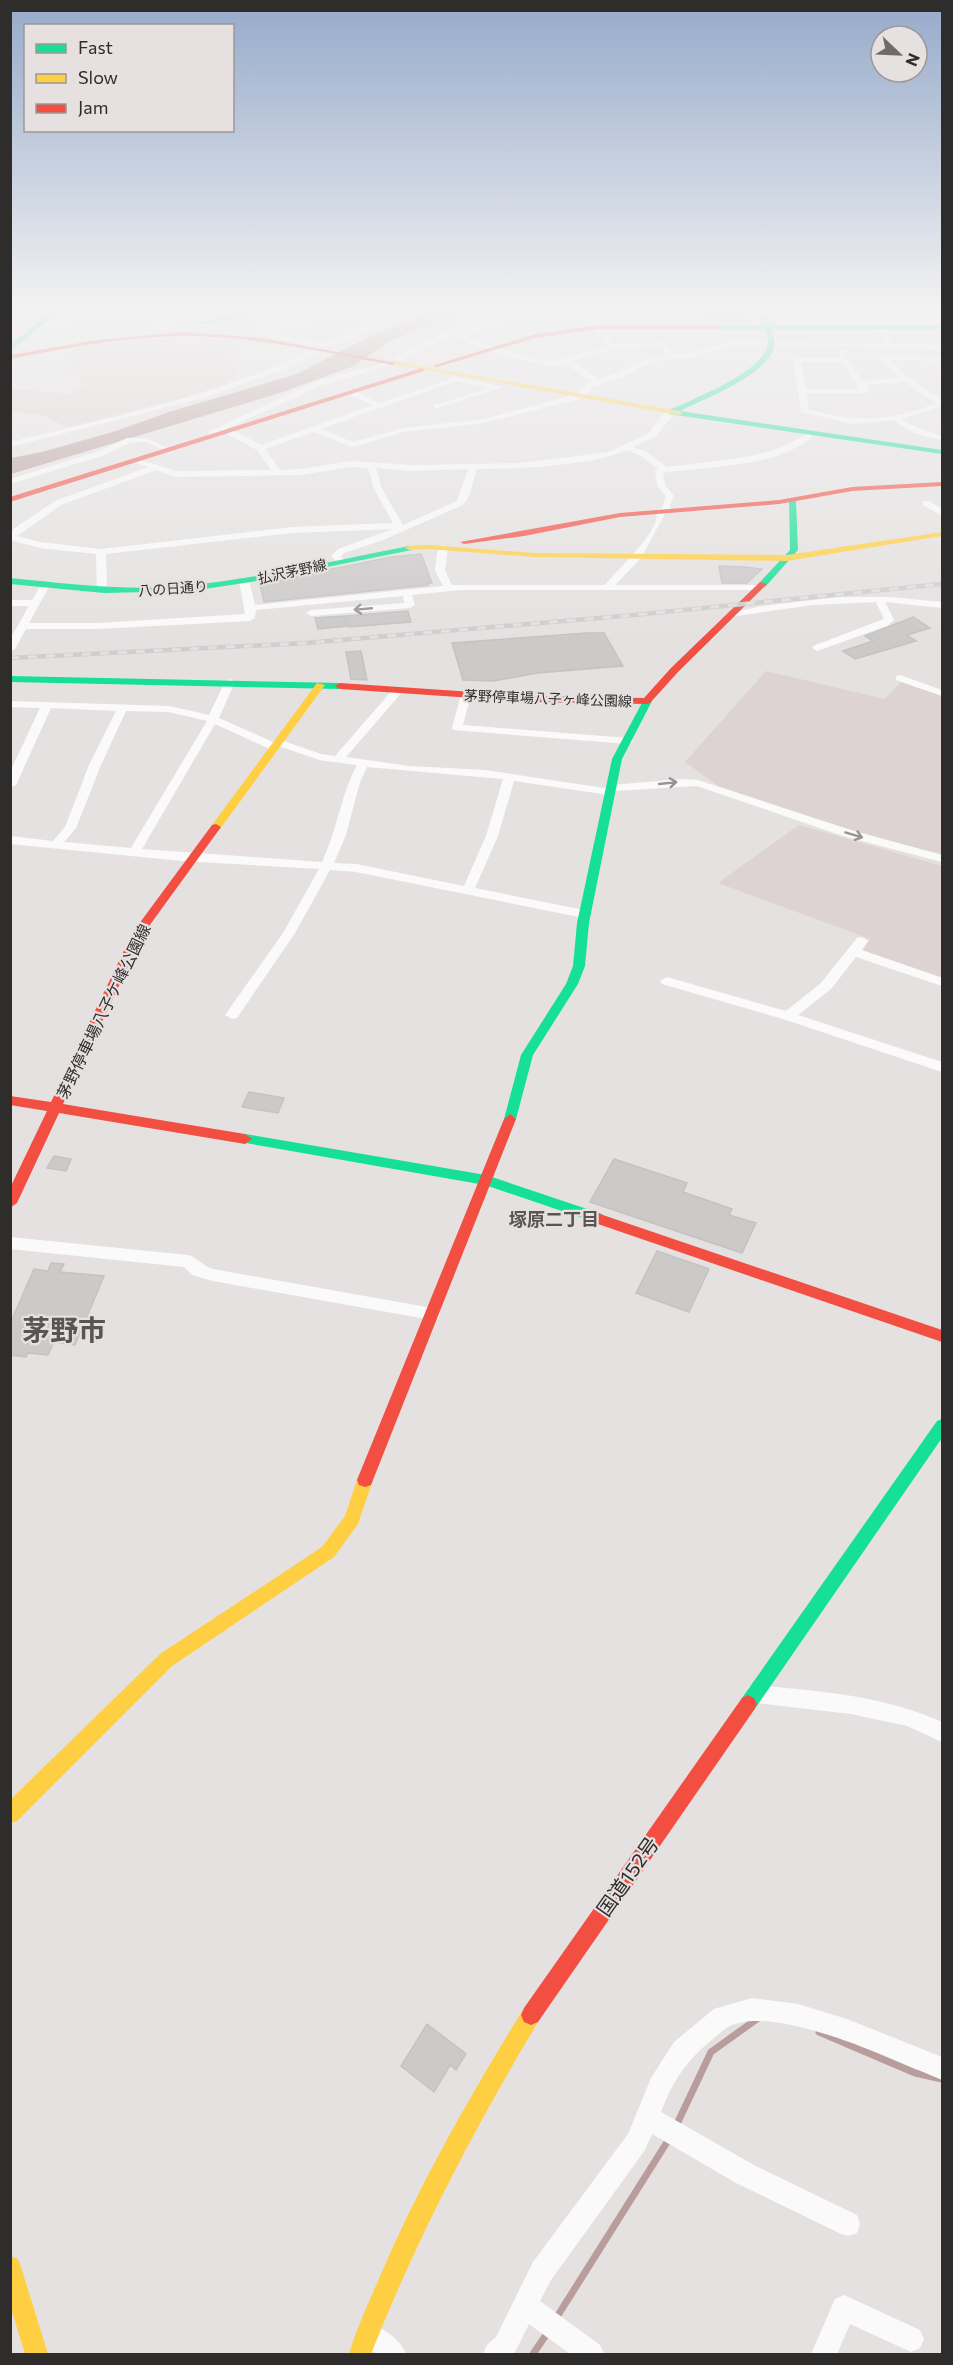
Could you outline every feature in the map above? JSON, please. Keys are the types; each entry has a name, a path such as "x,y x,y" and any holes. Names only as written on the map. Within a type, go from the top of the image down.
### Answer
{"main road":[{"path":"10,500 261,420"},
{"path":"723,420 942,452"},
{"path":"443,548 461,542 524,534 620,515 792,501 852,489 942,484"},
{"path":"787,558 795,547 792,501"},
{"path":"339,561 399,549 443,548 524,555 787,558 942,534"},
{"name":"茅野停車場八子ヶ峰公園線","path":"10,679 320,685 557,700 646,701 672,670 736,613 787,558"},
{"name":"払沢茅野線","path":"244,580 339,561"},
{"name":"八の日通り","path":"102,591 168,590 244,580"},
{"path":"10,581 102,591"},
{"name":"茅野停車場八子ケ峰公園線","path":"10,1203 139,932 320,685"},
{"path":"10,1814 166,1660 328,1552 352,1519 369,1466 513,1112 527,1055 572,984 579,966 584,914 609,790 617,759 646,701"},
{"path":"10,1100 486,1180 942,1336"},
{"name":"国道152号","path":"364,2344 440,2169 485,2087 535,2008 942,1426"},
{"path":"10,2267 37,2355"}],"street":[{"path":"10,445 106,420"},
{"path":"212,436 213,432 238,420"},
{"path":"260,448 337,420"},
{"path":"449,420 452,424"},
{"path":"314,429 352,445 403,430 487,420"},
{"path":"136,460 176,474 277,472 360,464 412,468 520,466 562,459 598,457 652,435 663,420"},
{"path":"608,587 617,574 637,557 664,510 670,496 661,486 659,471 734,461 787,450 800,445 812,435 841,420"},
{"path":"899,420 917,431 942,438"},
{"path":"228,431 260,448 277,472"},
{"path":"10,482 102,453 130,441 146,440 164,448"},
{"path":"352,445 351,452 360,464"},
{"path":"627,447 644,454 665,470"},
{"path":"371,465 378,489 399,528"},
{"path":"154,468 58,503 15,532 11,539 100,552 292,530 399,528"},
{"path":"339,561 336,556 341,552 463,501 468,478 473,468"},
{"path":"926,503 942,513"},
{"path":"443,548 440,570 449,589"},
{"path":"100,552 102,591"},
{"path":"244,580 250,615"},
{"path":"10,649 45,585"},
{"path":"10,620 98,626 250,615 295,604 297,613 302,614 410,605 407,594 503,586 757,588"},
{"path":"736,613 828,600 879,599 942,605"},
{"path":"817,648 890,620 879,599"},
{"path":"10,603 35,603"},
{"path":"900,678 942,693"},
{"path":"135,852 213,719 230,682"},
{"path":"338,759 399,689"},
{"path":"466,695 457,728 627,741"},
{"path":"10,704 169,709 213,719 276,744 310,754 409,769 485,773 609,790 683,782 698,783 847,833 942,859"},
{"path":"10,785 47,705"},
{"path":"56,844 70,828 95,765 123,706"},
{"path":"232,1015 272,961 326,866 337,843 356,775 364,763"},
{"path":"467,891 478,871 500,815 509,777"},
{"path":"10,840 192,857 356,868 584,914"},
{"path":"788,1016 826,986 858,946 942,982"},
{"path":"667,981 788,1016 942,1067"},
{"path":"10,1243 188,1261 198,1271 213,1275 432,1314"},
{"path":"755,1694 851,1704 908,1717 942,1732"},
{"path":"496,2355 505,2346 542,2271 637,2142 659,2086 682,2050 722,2017 752,2009 798,2015 942,2068"},
{"path":"648,2118 745,2174 848,2224"},
{"path":"524,2305 591,2355"},
{"path":"824,2355 844,2308 911,2339"},
{"path":"364,2344 393,2355"}],"shaded area":[{"path":"54,420 95,420 68,427"},
{"path":"146,420 189,420 11,474 11,458 42,452"},
{"path":"766,671 885,699 901,682 942,696 942,854 866,836 718,786 685,762"},
{"path":"799,825 942,866 942,977 863,951 870,939 718,883"}],"building":[{"path":"421,554 432,583 427,583 428,585 264,602 260,584 391,557"},
{"path":"719,566 762,569 747,583 722,583"},
{"path":"408,611 411,622 349,627 347,616"},
{"path":"345,616 347,626 318,629 315,618"},
{"path":"913,617 930,628 907,635 916,641 855,659 843,651 873,641 865,636"},
{"path":"604,633 623,666 537,673 494,681 463,680 452,643"},
{"path":"361,651 367,680 351,679 346,652"},
{"path":"249,1092 284,1098 278,1113 242,1107"},
{"path":"54,1156 71,1159 66,1171 47,1168"},
{"path":"614,1159 687,1183 683,1192 732,1209 729,1215 756,1223 742,1253 590,1202"},
{"path":"657,1251 709,1269 689,1312 636,1293"},
{"path":"51,1263 64,1264 60,1272 104,1276 75,1345 54,1342 48,1355 28,1353 26,1357 10,1355 10,1324 34,1269 48,1271"},
{"path":"427,2024 466,2054 456,2070 450,2065 434,2092 401,2066"}],"waterway":[{"path":"676,2126 711,2052 757,2019"},
{"path":"819,2032 915,2073 942,2079"},
{"path":"555,2320 669,2139"},
{"path":"533,2354 548,2332"}],"railway":[{"path":"10,658 306,643 634,615 942,584"}],"traffic: fast":[{"path":"729,420 942,452"},
{"path":"763,584 794,550 792,501"},
{"path":"10,581 104,590 191,588 251,579 409,548"},
{"path":"10,679 340,686"},
{"path":"510,1119 527,1055 572,984 579,966 583,923 617,759 647,701"},
{"path":"245,1139 486,1180 597,1218"},
{"path":"748,1704 942,1426"}],"traffic: slow":[{"path":"409,548 428,547 535,555 787,558 942,534"},
{"path":"216,827 320,685"},
{"path":"10,1814 166,1660 328,1552 352,1519 365,1480"},
{"path":"360,2354 396,2266 437,2180 482,2097 531,2015"},
{"path":"10,2267 37,2354"}],"traffic: jam":[{"path":"10,500 262,420"},
{"path":"464,542 524,534 620,515 779,502 852,489 942,484"},
{"path":"340,686 534,699 647,701 660,685 763,584"},
{"path":"10,1203 139,932 216,827"},
{"path":"10,1100 245,1139"},
{"path":"365,1480 510,1119"},
{"path":"597,1218 942,1336"},
{"path":"531,2015 748,1704"}],"district":[{"name":"塚原二丁目","path":"554,1219"},
{"name":"茅野市","path":"64,1329"}]}
